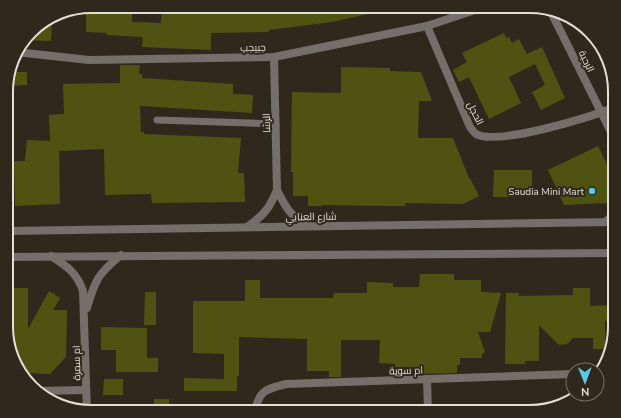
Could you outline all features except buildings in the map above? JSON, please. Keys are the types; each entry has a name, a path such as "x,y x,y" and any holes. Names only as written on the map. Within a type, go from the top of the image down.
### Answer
{"street":[{"name":"جبيجب","path":"24,53 89,60 274,57 427,26 466,13"},
{"name":"الرحبة","path":"554,17 608,126"},
{"name":"الحجل","path":"427,26 470,127 476,134 485,136 508,136 523,134 601,113"},
{"name":"الرشا","path":"274,57 277,190 287,210 293,217 308,226"},
{"path":"601,113 608,110"},
{"name":"الرشا","path":"247,227 268,209 277,190"},
{"name":"شارع العنابي","path":"13,231 605,222"},
{"path":"13,257 608,253"},
{"name":"ام سمرة","path":"85,314 96,281 102,272 121,255"},
{"name":"ام سمرة","path":"51,256 65,265 80,281 83,291 85,314 87,405"},
{"name":"ام سوية","path":"257,405 262,393 272,387 286,384 565,374"},
{"path":"427,379 428,405"},
{"path":"46,391 86,390"}],"lane":[{"path":"157,120 276,124"}],"place":[{"name":"Saudia Mini Mart","path":"592,191"}]}
